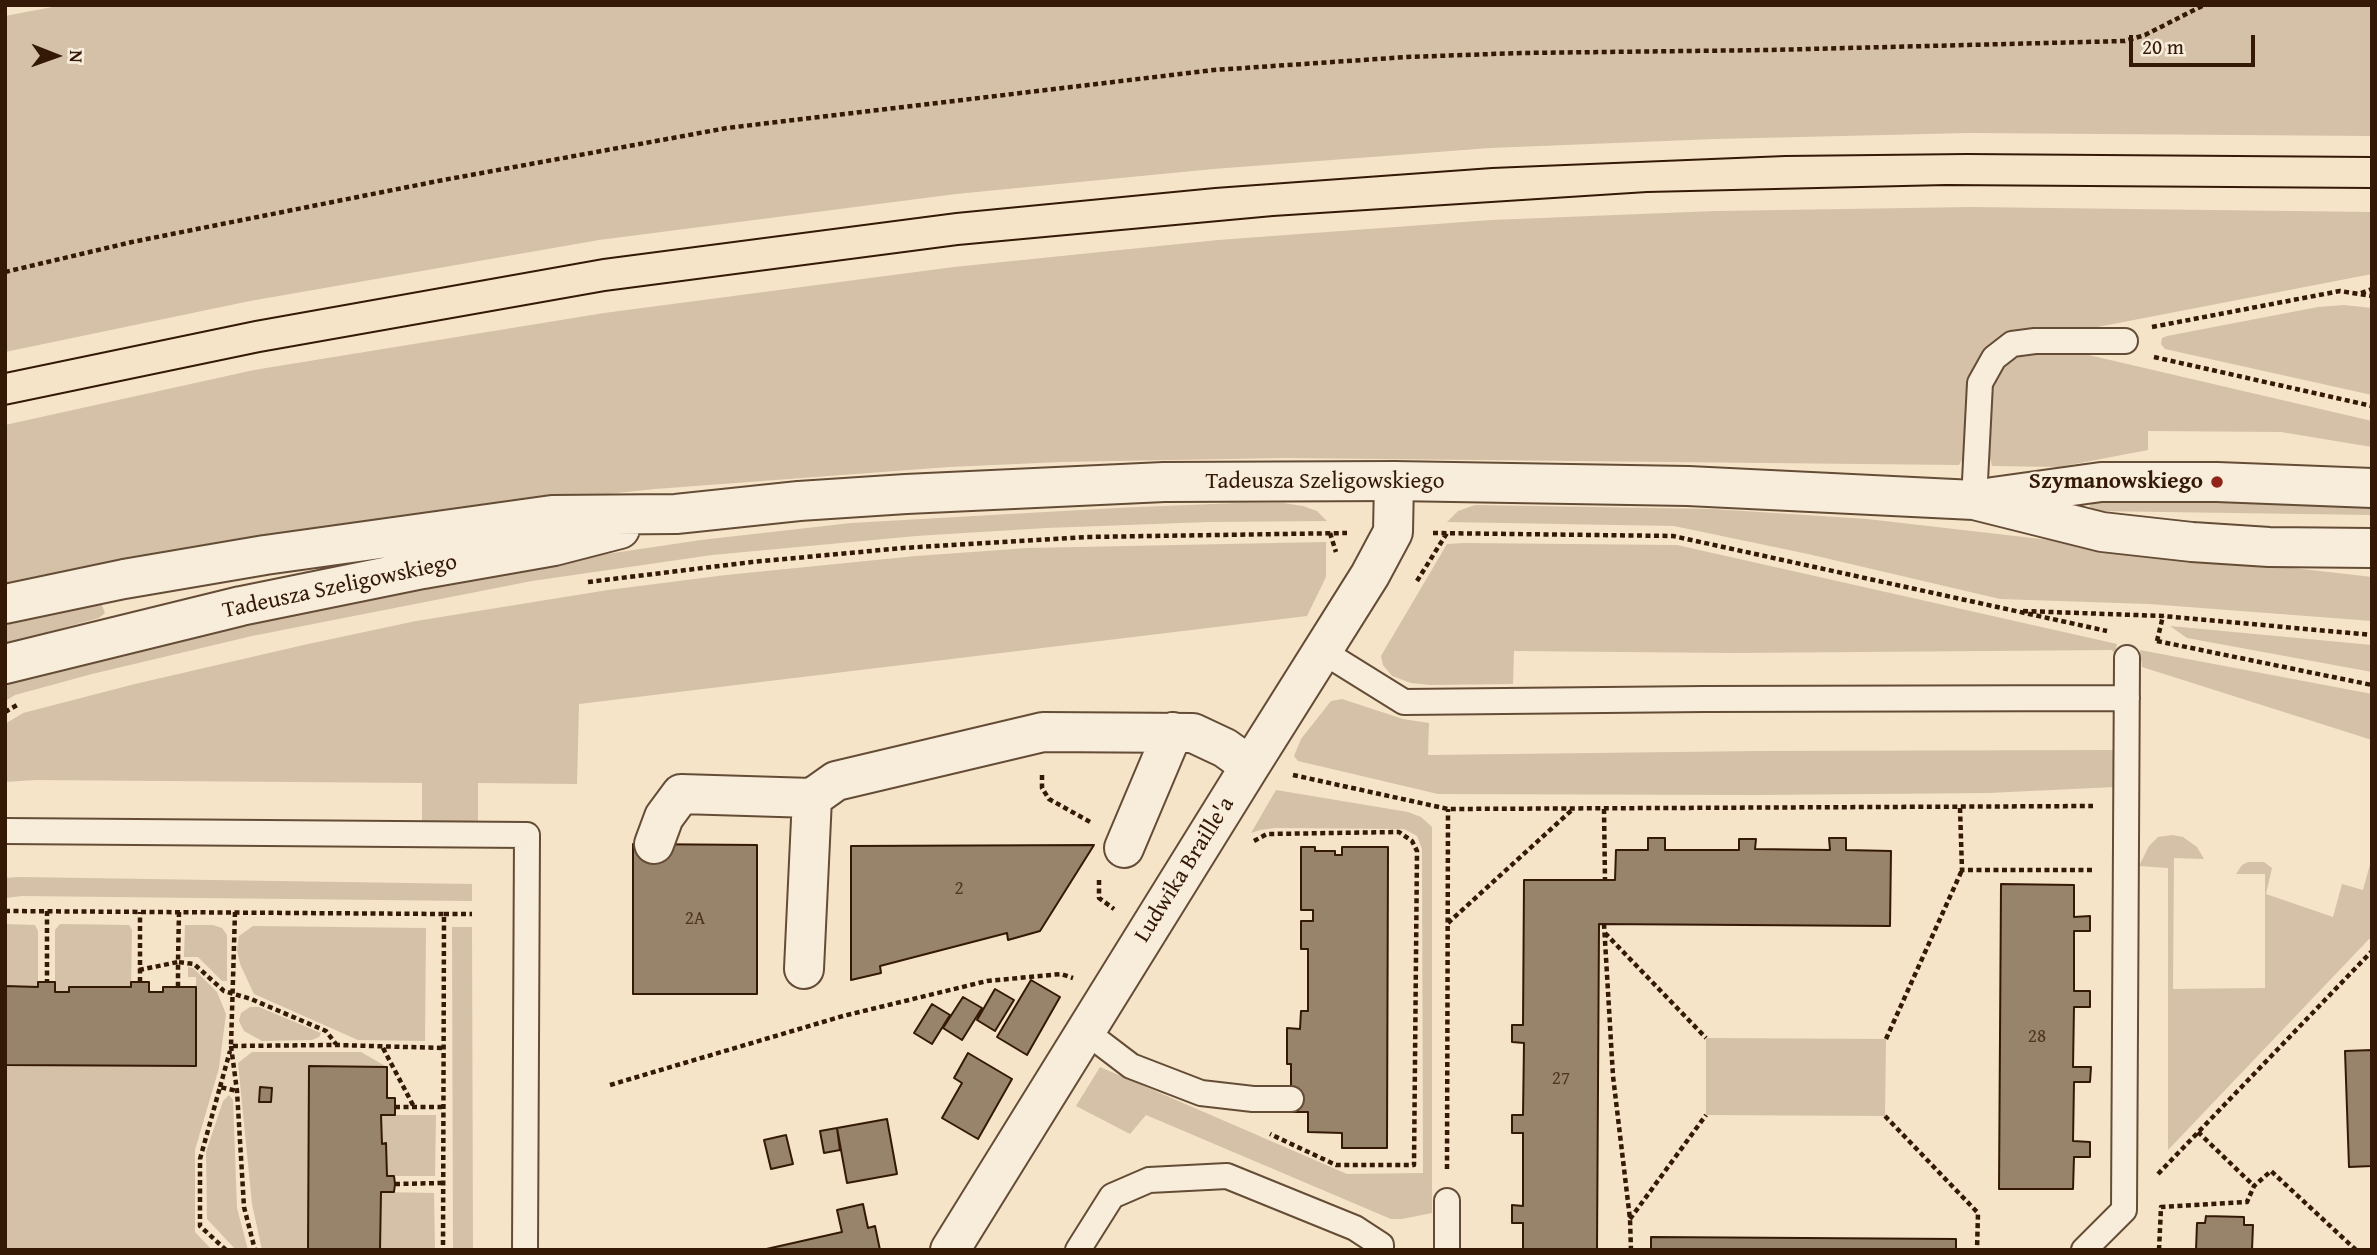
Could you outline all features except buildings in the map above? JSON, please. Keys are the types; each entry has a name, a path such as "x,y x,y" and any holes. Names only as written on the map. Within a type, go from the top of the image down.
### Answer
{"street":[{"name":"Tadeusza Szeligowskiego","path":"5,604 124,579 265,555 540,516 676,514 799,501 989,489 1164,482 1394,481 1688,485 1974,500 2102,532 2269,547 2372,548"},
{"name":"Ludwika Braille'a","path":"950,1250 1370,575 1393,532 1394,481"},
{"name":"Tadeusza Szeligowskiego","path":"1974,500 2101,482 2217,482 2372,488"},
{"name":"Tadeusza Szeligowskiego","path":"5,664 241,606 554,546 676,514"},
{"path":"654,844 664,817 681,794 812,798 836,780 1043,732 1193,733 1225,748 1250,766"},
{"path":"1108,849 1173,732"},
{"path":"804,970 812,798"}],"lane":[{"path":"1974,500 1980,383 1994,358 2012,344 2035,341 2125,341"},
{"path":"1322,651 1405,702 2127,698"},
{"path":"2084,1250 2124,1210 2127,658"},
{"path":"5,831 527,835 525,1250"},
{"path":"1085,1031 1131,1066 1201,1093 1253,1099 1291,1099"},
{"path":"1078,1250 1112,1196 1149,1180 1227,1176 1355,1228 1381,1245 1381,1250"},
{"path":"1447,1200 1447,1250"}],"path":[{"path":"5,272 145,239 727,128 1214,70 1407,57 2124,41 2145,35 2204,5"},
{"path":"2360,294 2372,289"},
{"path":"2372,296 2340,291 2133,331 2125,341 2132,352 2372,407"},
{"path":"582,583 752,562 903,548 1086,537 1393,532 1673,537 2117,633"},
{"path":"2008,610 2163,616 2372,635"},
{"path":"2157,641 2163,616"},
{"path":"2144,639 2372,685"},
{"path":"5,712 30,701"},
{"path":"1043,732 1042,788 1049,799 1108,849 1098,898 1123,915"},
{"path":"1250,766 1448,809 2125,806"},
{"path":"1886,1039 1962,870 1960,808"},
{"path":"1447,1200 1448,809"},
{"path":"1447,923 1573,809"},
{"path":"1604,809 1605,880"},
{"path":"1224,1096 1228,1114 1336,1165 1414,1165 1417,851 1412,841 1399,832 1267,834 1255,839 1248,851"},
{"path":"1962,870 2125,870"},
{"path":"5,911 472,914"},
{"path":"47,911 47,982"},
{"path":"140,912 140,982"},
{"path":"178,987 179,912"},
{"path":"235,912 231,1046 237,1091 244,1207 255,1250"},
{"path":"443,914 443,1250"},
{"path":"1604,924 1613,1076 1630,1219 1631,1250"},
{"path":"1604,933 1706,1038"},
{"path":"2124,1210 2372,951"},
{"path":"139,970 178,961 194,964 224,990 326,1031 336,1045"},
{"path":"610,1085 844,1016 987,981 1061,974 1110,991"},
{"path":"231,1046 443,1048"},
{"path":"226,1250 197,1226 200,1159 231,1046"},
{"path":"383,1048 414,1107"},
{"path":"220,1087 237,1091"},
{"path":"395,1107 442,1107"},
{"path":"1630,1219 1706,1115"},
{"path":"1885,1116 1978,1213 1977,1250"},
{"path":"2198,1132 2254,1186"},
{"path":"2159,1250 2161,1207 2247,1202 2254,1186 2271,1171 2356,1250"},
{"path":"395,1184 443,1183"}],"shaded area":[{"path":"63,5 2372,5 2372,136 1969,133 1715,139 1490,148 1213,169 956,194 599,240 250,301 5,352 5,16"},
{"path":"1971,207 2372,212 2372,274 2082,330 2007,336 1965,455 1959,465 1284,458 949,467 655,489 550,500 5,588 5,425 254,370 604,313 954,267 1218,240 1491,220 1715,211"},
{"path":"2344,305 2372,308 2372,395 2165,349 2161,344 2162,338 2167,336 2318,307"},
{"path":"2032,353 2080,353 2372,421 2372,447 2281,432 2148,431 2148,450 2059,467 1992,466 1989,454 1991,386 2001,367 2016,357"},
{"path":"2096,501 2372,505 2372,515 2095,511 2089,506"},
{"path":"1237,503 1303,506 1317,511 1327,521 1046,528 916,536 712,555 532,581 252,636 92,674 15,695 5,701 5,679 153,641 492,571 701,540 851,523"},
{"path":"1475,505 1713,509 1867,519 2372,577 2372,621 2149,604 2000,599 1674,526 1447,522 1458,511"},
{"path":"1326,542 1326,577 1307,616 579,704 577,784 478,783 478,822 422,822 422,783 5,782 5,724 23,713 135,684 416,621 608,590 916,556 1028,548"},
{"path":"1447,544 1677,545 2117,644 2115,654 2112,650 1733,653 1514,651 1513,684 1430,685 1411,683 1392,676 1383,665 1381,656"},
{"path":"101,603 105,613 99,618 5,644 5,621"},
{"path":"2170,626 2372,645 2372,672 2187,638"},
{"path":"2140,650 2372,694 2372,740 2142,667"},
{"path":"1342,699 1403,719 1429,723 1428,755 2114,750 2115,787 1988,793 1438,794 1298,761 1294,756 1301,739 1331,701"},
{"path":"1276,790 1408,812 1421,817 1432,827 1432,1213 1391,1219 1146,1115 1130,1134 1076,1106 1100,1067 1347,1174 1423,1173 1422,849 1417,836 1404,829 1275,828 1251,833"},
{"path":"2158,837 2183,837 2197,847 2204,859 2174,858 2173,989 2265,988 2265,874 2236,874 2242,865 2248,862 2264,862 2272,868 2266,894 2333,917 2342,884 2363,890 2372,857 2372,936 2168,1150 2168,868 2139,866 2149,846"},
{"path":"5,878 472,884 472,901 22,896 5,898"},
{"path":"5,924 35,925 38,931 38,987 5,986"},
{"path":"60,924 129,925 132,930 131,987 70,987 69,992 55,992 55,930"},
{"path":"185,925 213,925 222,928 227,935 227,981 222,981 198,957 184,957"},
{"path":"253,926 426,928 425,1041 358,1040 254,994 240,964 237,950 239,936"},
{"path":"452,927 472,927 473,1250 453,1250"},
{"path":"188,967 193,968 217,992 226,1014 219,1068 195,1150 195,1232 212,1250 5,1250 5,1065 195,1066 196,977 188,977"},
{"path":"250,1007 259,1007 321,1033 312,1040 262,1041 244,1031 239,1021 241,1013"},
{"path":"1706,1038 1886,1039 1885,1116 1706,1115"},
{"path":"252,1052 361,1052 387,1067 309,1066 308,1250 262,1250 252,1204 238,1063"},
{"path":"229,1095 233,1100 237,1208 248,1250 236,1250 207,1219 206,1152 223,1101"},
{"path":"381,1115 436,1115 435,1176 387,1176 386,1144 382,1144"},
{"path":"381,1192 434,1193 435,1250 380,1250"}],"tram line":[{"path":"5,373 255,321 603,259 956,213 1215,188 1492,168 1785,156 1967,154 2372,157"},
{"path":"5,405 260,352 605,291 958,245 1273,216 1647,192 1946,185 2372,188"}],"place":[{"name":"Szymanowskiego","path":"2217,482"}]}
